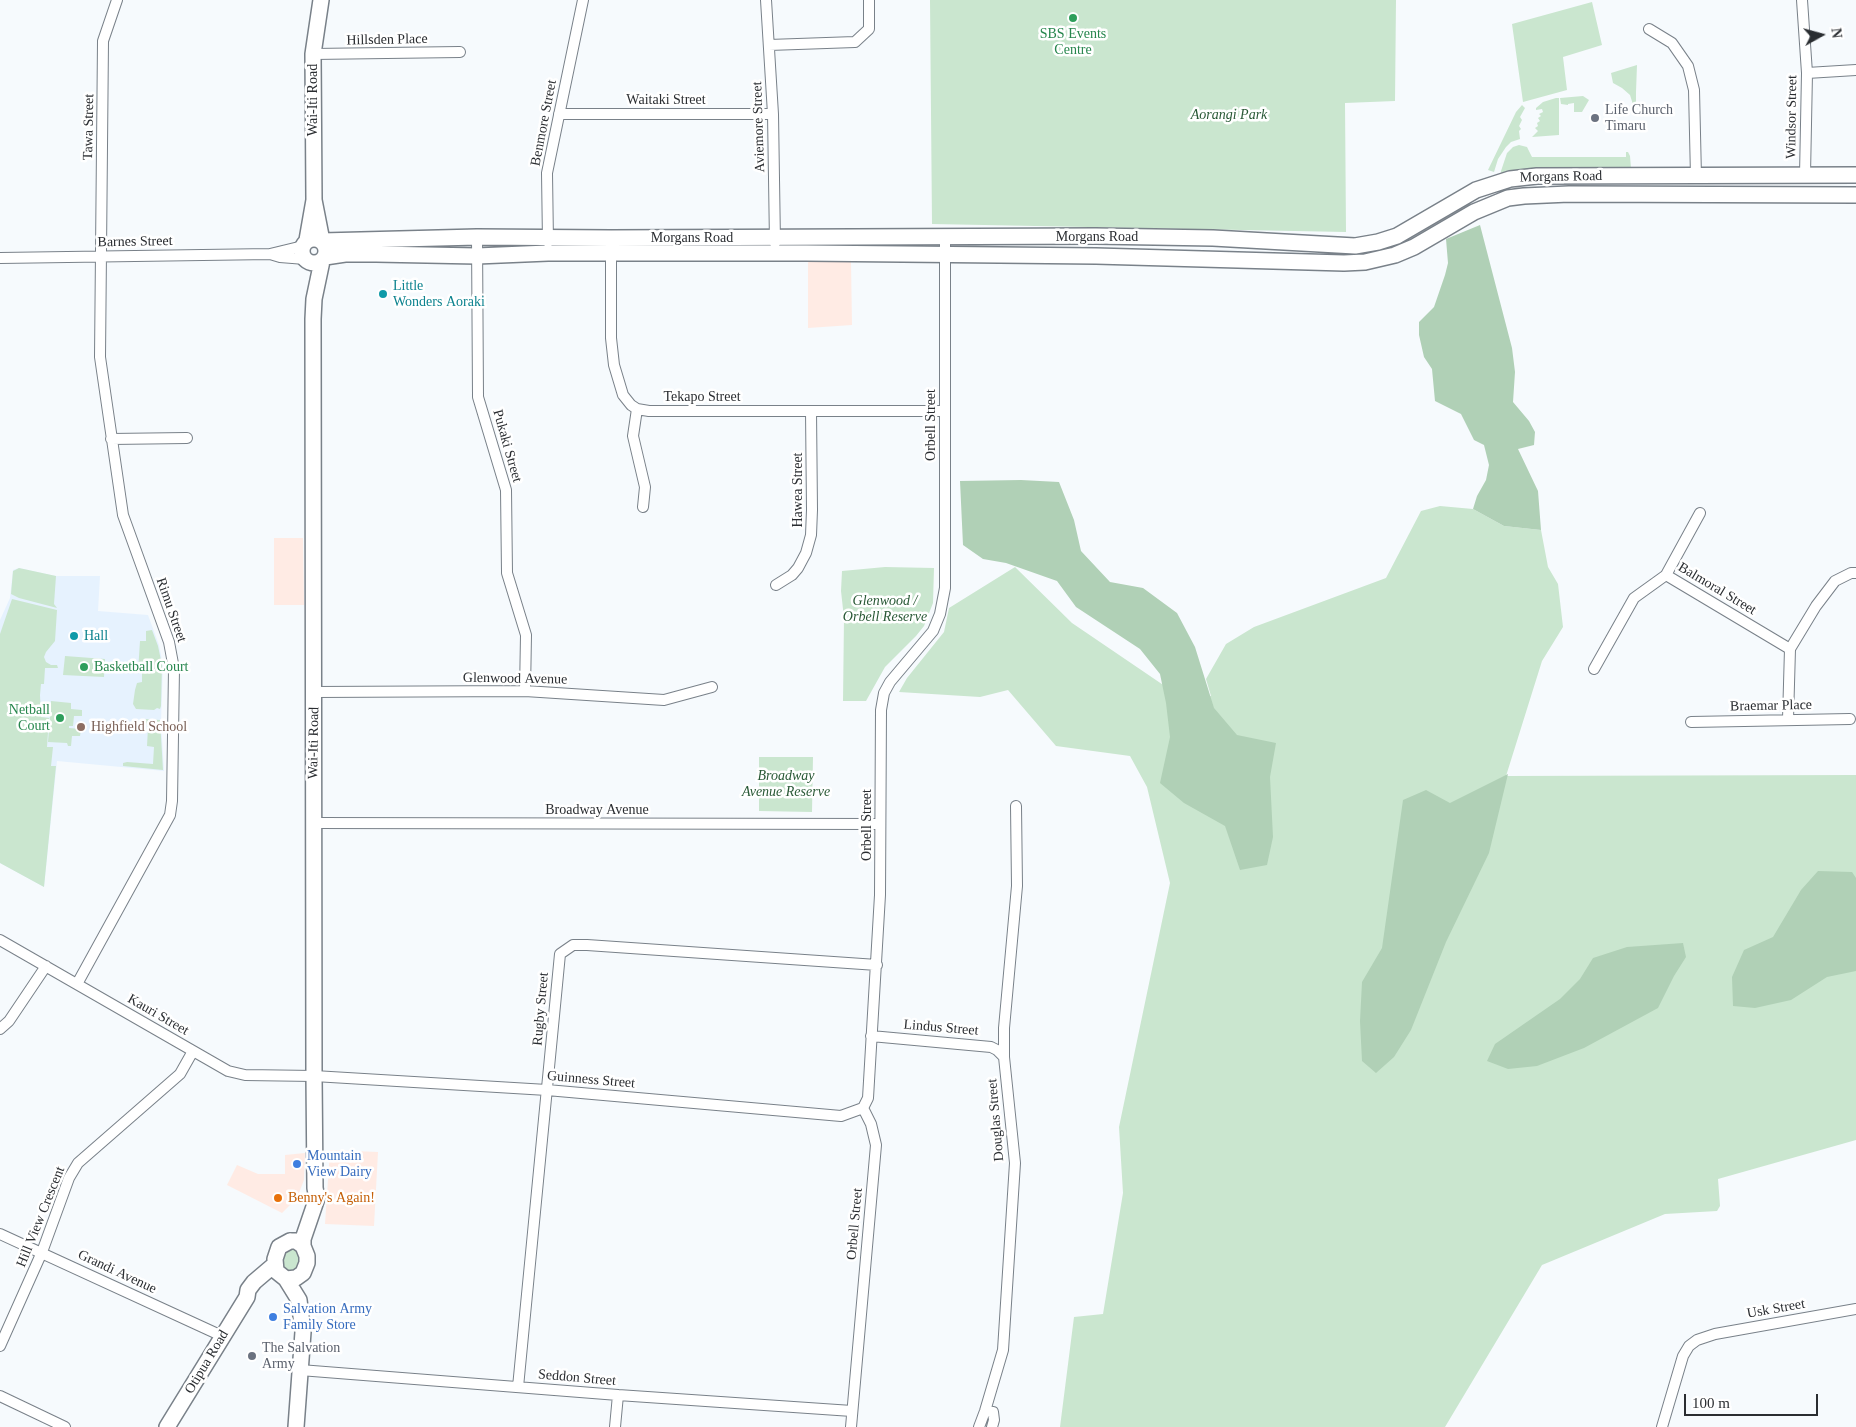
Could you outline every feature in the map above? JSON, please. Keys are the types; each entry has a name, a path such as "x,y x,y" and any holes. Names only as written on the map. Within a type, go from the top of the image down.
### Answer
{"street":[{"name":"Tawa Street","path":"101,256 103,41 117,0"},
{"name":"Wai-Iti Road","path":"296,1244 303,1239 317,1198 315,1188 314,1076 313,54 321,0"},
{"name":"Benmore Street","path":"548,246 547,173 583,0"},
{"name":"Aviemore Street","path":"766,0 773,114 775,254"},
{"path":"769,45 855,42 869,29 869,0"},
{"name":"Windsor Street","path":"1802,0 1807,73 1805,175"},
{"path":"1649,30 1672,43 1688,66 1694,90 1696,177"},
{"name":"Hillsden Place","path":"313,54 460,52"},
{"path":"1807,73 1856,70"},
{"name":"Waitaki Street","path":"559,114 773,114"},
{"name":"Morgans Road","path":"313,252 477,256 611,238 1096,236 1213,238 1344,245 1368,244 1397,236 1476,190 1510,179 1537,176 1856,175"},
{"path":"1723,195 1724,176"},
{"name":"Morgans Road","path":"313,252 477,236 611,254 1096,256 1366,262 1387,258 1414,247 1474,212 1508,198 1569,194 1856,195"},
{"name":"Pukaki Street","path":"477,236 478,397 506,490 508,573 526,635 525,691"},
{"path":"1096,236 1096,256"},
{"name":"Orbell Street","path":"851,1427 876,1145 863,1108 868,1098 877,965 880,895 881,710 884,693 894,676 933,630 943,603 945,550 945,237"},
{"path":"611,238 611,338 614,365 623,395 637,409 633,436 645,488 643,507"},
{"name":"Barnes Street","path":"0,258 313,252"},
{"name":"Rimu Street","path":"77,984 170,815 172,801 174,669 169,642 122,515 100,357 101,256"},
{"name":"Tekapo Street","path":"637,409 649,411 945,410"},
{"name":"Hawea Street","path":"776,585 792,575 798,568 806,553 811,535 811,410"},
{"path":"111,439 187,438"},
{"name":"Balmoral Street","path":"1700,513 1666,575 1790,649"},
{"path":"1788,720 1790,649 1816,606 1835,581 1851,573 1856,573"},
{"path":"1594,669 1634,598 1666,575"},
{"name":"Glenwood Avenue","path":"315,692 525,691 664,700 712,687"},
{"name":"Braemar Place","path":"1691,722 1850,719"},
{"name":"Douglas Street","path":"979,1427 1003,1350 1015,1163 1004,1057 1004,1028 1017,886 1016,806"},
{"name":"Broadway Avenue","path":"314,823 880,824"},
{"name":"Kauri Street","path":"0,940 228,1071 245,1075 314,1076"},
{"name":"Rugby Street","path":"518,1387 560,954 573,946 597,945 877,965"},
{"path":"0,1030 9,1021 46,966"},
{"name":"Lindus Street","path":"871,1036 991,1047 998,1050 1004,1057"},
{"name":"Hill View Crescent","path":"0,1346 42,1252 69,1178 78,1162 180,1074 193,1051"},
{"name":"Guinness Street","path":"314,1076 547,1090 841,1116 863,1108"},
{"name":"Grandi Avenue","path":"0,1234 222,1336"},
{"path":"296,1427 303,1332 299,1300 285,1279 276,1271 274,1265 276,1252 279,1247 296,1244 307,1256 303,1273 307,1326 303,1332"},
{"name":"Otipua Road","path":"167,1427 252,1285 274,1265"},
{"path":"285,1279 296,1278 303,1273"},
{"name":"Otipua Road","path":"246,1297 252,1295 268,1282 285,1279"},
{"name":"Usk Street","path":"1662,1427 1683,1356 1693,1343 1715,1334 1856,1309"},
{"name":"Seddon Street","path":"300,1370 852,1411"},
{"path":"615,1427 618,1395"},
{"path":"0,1396 65,1427"},
{"path":"985,1411 993,1412 994,1420 992,1427"}],"shaded area":[{"path":"808,262 851,262 852,325 808,328"},
{"path":"274,538 303,538 304,605 274,605"},
{"name":"Highfield School","path":"19,568 56,576 100,576 98,611 148,615 159,645 163,665 161,722 164,771 57,761 44,887 0,863 0,620 10,598 13,570"},
{"path":"330,1150 378,1152 374,1226 325,1224"},
{"path":"305,1153 304,1180 297,1198 282,1213 227,1185 237,1165 258,1174 285,1174 285,1155"}],"green space":[{"name":"Aorangi Park","path":"930,0 1396,0 1395,101 1345,103 1346,232 932,224"},
{"path":"1592,2 1602,45 1563,57 1567,90 1523,102 1512,24"},
{"path":"1637,65 1636,114 1630,95 1613,83 1611,73"},
{"path":"1583,96 1589,100 1582,112 1574,112 1574,103 1568,105 1561,104 1560,98"},
{"path":"1559,98 1559,135 1532,137 1538,131 1535,128 1540,121 1538,118 1541,116 1539,114 1543,112 1542,109 1536,110 1536,108 1543,102"},
{"path":"1522,105 1525,108 1520,117 1522,120 1519,126 1521,129 1519,131 1520,139 1511,142 1506,147 1498,159 1494,172 1488,170 1516,112"},
{"path":"1519,145 1527,147 1532,157 1626,157 1626,152 1628,152 1631,168 1537,168 1501,173 1507,153 1513,147"},
{"path":"1480,225 1512,348 1515,372 1513,402 1529,421 1535,432 1534,445 1518,449 1538,491 1541,530 1504,526 1473,509 1477,496 1486,480 1489,465 1484,445 1474,440 1461,414 1435,401 1432,369 1424,357 1419,335 1419,322 1434,307 1445,275 1448,263 1446,239"},
{"path":"1021,480 1059,482 1074,520 1081,551 1110,582 1143,588 1177,613 1195,647 1214,708 1237,735 1276,743 1270,777 1273,837 1267,865 1240,870 1225,826 1184,803 1160,783 1170,737 1166,703 1160,674 1140,649 1076,607 1057,581 1006,563 983,559 963,545 960,481"},
{"path":"1440,506 1473,509 1504,526 1541,530 1548,567 1558,584 1563,627 1542,661 1506,776 1856,775 1856,1140 1718,1179 1720,1206 1717,1211 1665,1214 1542,1265 1445,1427 1060,1427 1074,1317 1103,1314 1123,1193 1119,1127 1170,883 1147,787 1130,756 1056,746 1008,690 980,697 899,692 907,678 944,632 949,608 1015,567 1072,623 1178,695 1211,696 1206,679 1226,644 1254,627 1386,578 1421,511"},
{"name":"Glenwood / Orbell Reserve","path":"885,567 934,568 933,603 924,626 885,667 866,701 843,701 844,618 841,591 842,571"},
{"path":"19,568 56,576 54,604 57,608 11,594 13,571"},
{"path":"12,599 57,610 55,641 44,657 46,662 51,665 57,665 58,668 45,668 44,684 41,684 40,695 41,717 49,718 47,747 53,747 51,766 56,766 44,887 0,863 0,634"},
{"path":"152,630 162,665 161,706 160,709 154,710 136,709 133,704 135,690 137,683 142,682 142,672 138,672 140,641 146,641 146,631"},
{"name":"Basketball Court","path":"65,656 105,659 104,677 63,675"},
{"name":"Netball Court","path":"51,701 71,703 71,709 82,710 82,716 74,716 73,726 69,726 69,728 81,729 80,736 72,736 71,746 68,746 67,743 48,742"},
{"path":"145,719 160,720 163,770 123,766 123,763 127,762 153,764 154,747 147,746 148,728"},
{"name":"Broadway Avenue Reserve","path":"759,757 813,757 812,812 759,811"},
{"path":"1508,774 1489,853 1446,942 1411,1030 1394,1057 1376,1073 1362,1061 1360,1021 1362,982 1382,948 1403,800 1426,790 1450,803"},
{"path":"1818,871 1852,872 1856,878 1856,971 1827,977 1791,1000 1755,1008 1733,1006 1732,977 1744,950 1773,937 1801,890"},
{"path":"1683,943 1686,957 1658,1008 1584,1048 1537,1066 1508,1069 1487,1061 1495,1044 1560,999 1580,979 1593,958 1627,947"},
{"path":"290,1246 299,1250 300,1264 289,1273 281,1267 283,1252"}],"place":[{"name":"SBS Events Centre","path":"1073,18"},
{"name":"Life Church Timaru","path":"1595,118"},
{"name":"Little Wonders Aoraki","path":"383,294"},
{"name":"Hall","path":"74,636"},
{"name":"Basketball Court","path":"84,667"},
{"name":"Netball Court","path":"60,718"},
{"name":"Highfield School","path":"81,727"},
{"name":"Mountain View Dairy","path":"297,1164"},
{"name":"Benny's Again!","path":"278,1198"},
{"name":"Salvation Army Family Store","path":"273,1317"},
{"name":"The Salvation Army","path":"252,1356"}]}
